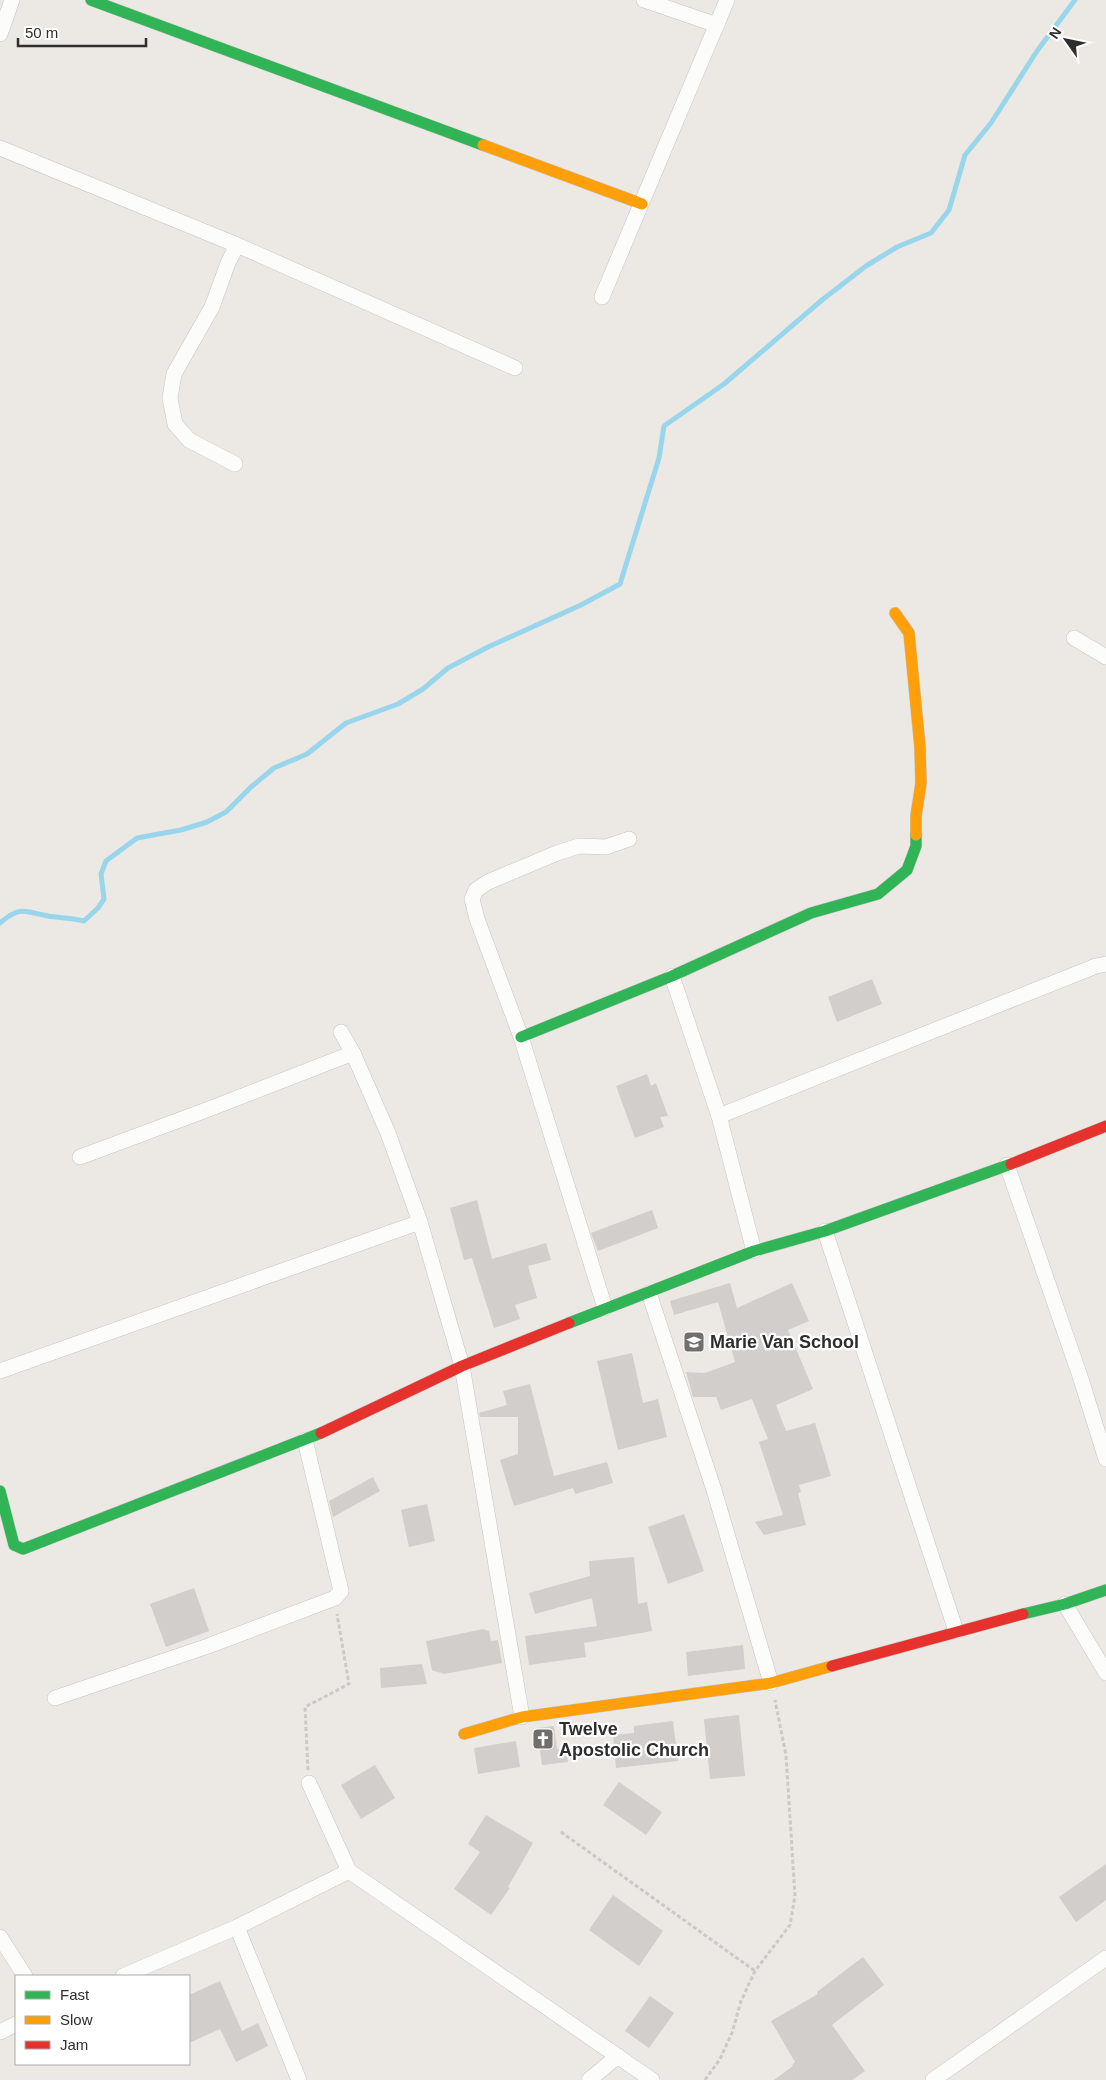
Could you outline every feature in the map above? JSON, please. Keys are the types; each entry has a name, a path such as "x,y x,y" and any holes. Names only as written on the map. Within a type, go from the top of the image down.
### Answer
{"street":[{"path":"1,31 12,0"},
{"path":"90,0 642,204"},
{"path":"644,0 717,25"},
{"path":"602,297 727,0"},
{"path":"0,148 237,245 514,368"},
{"path":"235,464 189,440 175,424 170,398 174,374 212,307 228,263 237,245"},
{"path":"522,1037 672,976 811,913 878,894 907,870 916,846 916,816 921,783 920,747 908,633 895,612"},
{"path":"1074,638 1106,657"},
{"path":"605,1308 522,1037 477,919 472,899 476,890 488,882 579,846 606,847 629,839"},
{"path":"720,1116 1106,964"},
{"path":"672,976 720,1116 754,1251"},
{"path":"341,1032 353,1052 388,1133 420,1222 462,1366 522,1717"},
{"path":"80,1157 210,1110 353,1052"},
{"path":"0,1491 14,1545 23,1549 305,1440 462,1366 605,1308 649,1293 754,1251 825,1231 1007,1165 1106,1126"},
{"path":"1007,1165 1080,1376 1106,1459"},
{"path":"0,1371 420,1222"},
{"path":"825,1231 956,1631"},
{"path":"649,1293 714,1490 771,1682"},
{"path":"55,1698 208,1646 335,1598 341,1592 305,1440"},
{"path":"464,1734 522,1717 771,1682 956,1631 1065,1604 1106,1590"},
{"path":"1065,1604 1106,1673"},
{"path":"309,1783 349,1871 652,2080"},
{"path":"124,1975 237,1927 349,1871"},
{"path":"237,1927 299,2080"},
{"path":"0,1937 24,1975"},
{"path":"933,2080 1106,1958"},
{"path":"0,2032 15,2024"},
{"path":"589,2080 618,2056"}],"path":[{"path":"309,1783 305,1707 349,1684 335,1598"},
{"path":"705,2080 720,2059 732,2033 741,2001 755,1971 790,1925 795,1896 786,1755 771,1682"},
{"path":"561,1832 755,1971"}],"building":[{"path":"872,979 882,1004 837,1022 828,997"},
{"path":"647,1074 651,1086 656,1083 668,1116 660,1117 664,1127 635,1138 616,1086"},
{"path":"477,1200 492,1259 546,1243 551,1260 528,1266 537,1298 515,1305 520,1319 494,1328 472,1258 464,1260 450,1208"},
{"path":"652,1210 658,1228 598,1251 591,1233"},
{"path":"730,1283 737,1308 792,1283 809,1321 788,1330 813,1389 776,1405 786,1431 815,1423 831,1476 799,1485 801,1492 798,1493 806,1525 764,1535 755,1522 783,1515 759,1442 768,1439 752,1399 721,1410 716,1397 693,1397 686,1372 705,1373 735,1362 718,1302 674,1315 670,1301"},
{"path":"632,1353 643,1403 658,1399 667,1437 618,1450 597,1361"},
{"path":"530,1384 554,1476 607,1462 613,1483 575,1494 573,1488 514,1506 500,1460 518,1454 518,1417 480,1417 479,1413 507,1405 503,1391"},
{"path":"373,1477 380,1491 333,1517 329,1501"},
{"path":"427,1504 435,1541 409,1547 401,1510"},
{"path":"684,1514 704,1571 668,1584 648,1527"},
{"path":"634,1557 638,1604 647,1602 652,1631 584,1643 586,1657 529,1665 525,1636 597,1626 592,1598 535,1614 529,1593 590,1576 589,1561"},
{"path":"194,1588 209,1631 166,1647 150,1604"},
{"path":"483,1629 489,1631 491,1641 498,1640 502,1663 444,1674 432,1670 426,1641"},
{"path":"743,1645 745,1669 688,1676 686,1652"},
{"path":"422,1664 427,1684 381,1688 380,1668"},
{"path":"739,1715 745,1776 710,1779 704,1719"},
{"path":"673,1721 678,1761 616,1768 613,1735 634,1733 634,1726"},
{"name":"Twelve Apostolic Church","path":"554,1726 557,1749 566,1748 568,1762 542,1765 537,1728"},
{"path":"516,1741 520,1767 478,1774 474,1748"},
{"path":"375,1765 395,1798 361,1819 341,1785"},
{"path":"619,1782 662,1812 646,1835 603,1805"},
{"path":"486,1815 533,1843 508,1887 510,1888 491,1915 454,1889 480,1852 468,1844"},
{"path":"1106,1864 1106,1900 1076,1922 1059,1897"},
{"path":"613,1895 663,1931 639,1966 589,1930"},
{"path":"863,1957 884,1985 832,2025 865,2071 852,2080 774,2080 793,2066 795,2062 771,2021 818,1994 817,1992"},
{"path":"220,1981 242,2031 258,2023 268,2046 236,2062 220,2029 190,2043 190,1995"},
{"path":"650,1996 674,2013 649,2048 625,2031"}],"waterway":[{"path":"0,923 7,917 23,911 84,921 98,908 104,899 101,874 106,861 137,838 181,830 207,822 226,812 251,787 274,768 307,754 346,723 398,704 423,689 448,668 488,647 581,605 620,584 659,458 664,426 724,384 822,300 866,266 897,247 931,233 949,210 965,155 991,123 1037,51 1075,0"}],"traffic: fast":[{"path":"91,0 483,145"},
{"path":"521,1037 672,976 811,913 878,894 907,870 916,846 916,835"},
{"path":"569,1323 754,1251 825,1231 1011,1164"},
{"path":"0,1491 14,1545 23,1549 321,1433"},
{"path":"1023,1614 1065,1604 1106,1590"}],"traffic: slow":[{"path":"483,145 642,204"},
{"path":"895,613 909,633 920,747 921,783 916,816 916,835"},
{"path":"464,1734 522,1717 771,1683 832,1666"}],"traffic: jam":[{"path":"1011,1164 1106,1126"},
{"path":"321,1433 462,1366 569,1323"},
{"path":"832,1666 1023,1614"}],"place":[{"name":"Marie Van School","path":"694,1342"},
{"name":"Twelve Apostolic Church","path":"543,1739"}]}
